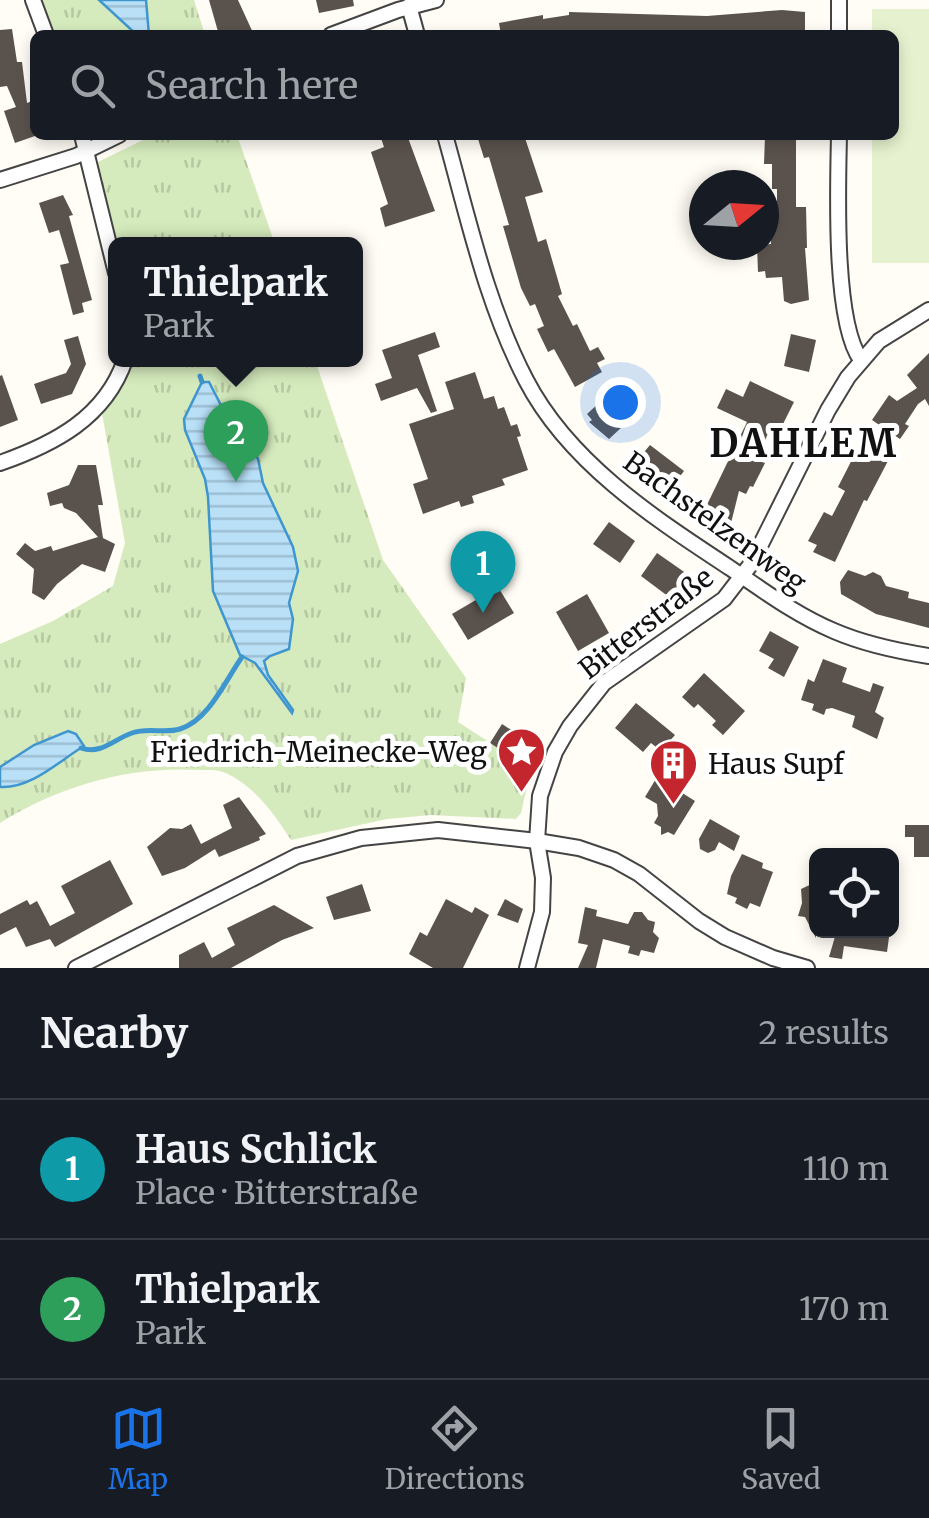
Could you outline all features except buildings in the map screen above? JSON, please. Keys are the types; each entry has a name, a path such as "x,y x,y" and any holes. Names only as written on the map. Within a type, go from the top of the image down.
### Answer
{"street":[{"path":"33,0 44,30"},
{"path":"344,30 436,0"},
{"path":"839,0 839,30"},
{"path":"409,6 416,30"},
{"path":"83,140 108,241"},
{"path":"0,180 109,140"},
{"name":"Bachstelzenweg","path":"446,140 503,332 528,384 568,439 618,489 794,611 834,631 881,647 929,656"},
{"path":"838,140 842,286 854,350 861,360"},
{"name":"Bitterstraße","path":"527,968 542,912 536,815 555,752 586,703 625,666 714,608 742,576 828,410 861,360 879,341 929,310"},
{"path":"0,463 26,454 85,421 117,380 122,367"},
{"path":"76,968 262,872 334,844 416,830 536,840 614,860 724,937 807,968"}],"green space":[{"path":"42,0 194,0 203,30 53,30"},
{"path":"872,9 929,9 929,263 872,263 872,140 899,140 899,30 872,30"},
{"path":"143,140 239,140 273,237 115,237 96,163"},
{"path":"130,367 317,367 383,560 466,678 458,722 531,769 521,813 516,819 431,815 387,819 291,840 264,802 225,772 172,770 95,781 46,799 0,823 0,644 53,621 113,586 125,543 102,413 118,394"}],"water":[{"path":"99,0 146,0 149,30 132,30"},
{"path":"202,382 209,382 224,411 249,441 263,483 293,547 298,571 289,603 293,619 289,649 264,661 268,675 292,713 255,663 240,655 213,591 205,479 184,419"},
{"path":"68,731 76,734 84,746 34,779 0,787 0,767 34,745"}],"waterway":[{"path":"200,376 202,382"},
{"path":"81,748 101,748 138,731 174,730 190,724 208,709 242,657"}],"place":[{"name":"Thielpark","path":"236,482"},
{"name":"Haus Schlick","path":"483,613"},
{"name":"Friedrich-Meinecke-Weg","path":"522,794"},
{"name":"Haus Supf","path":"673,806"}],"district":[{"name":"DAHLEM","path":"804,444"}]}
